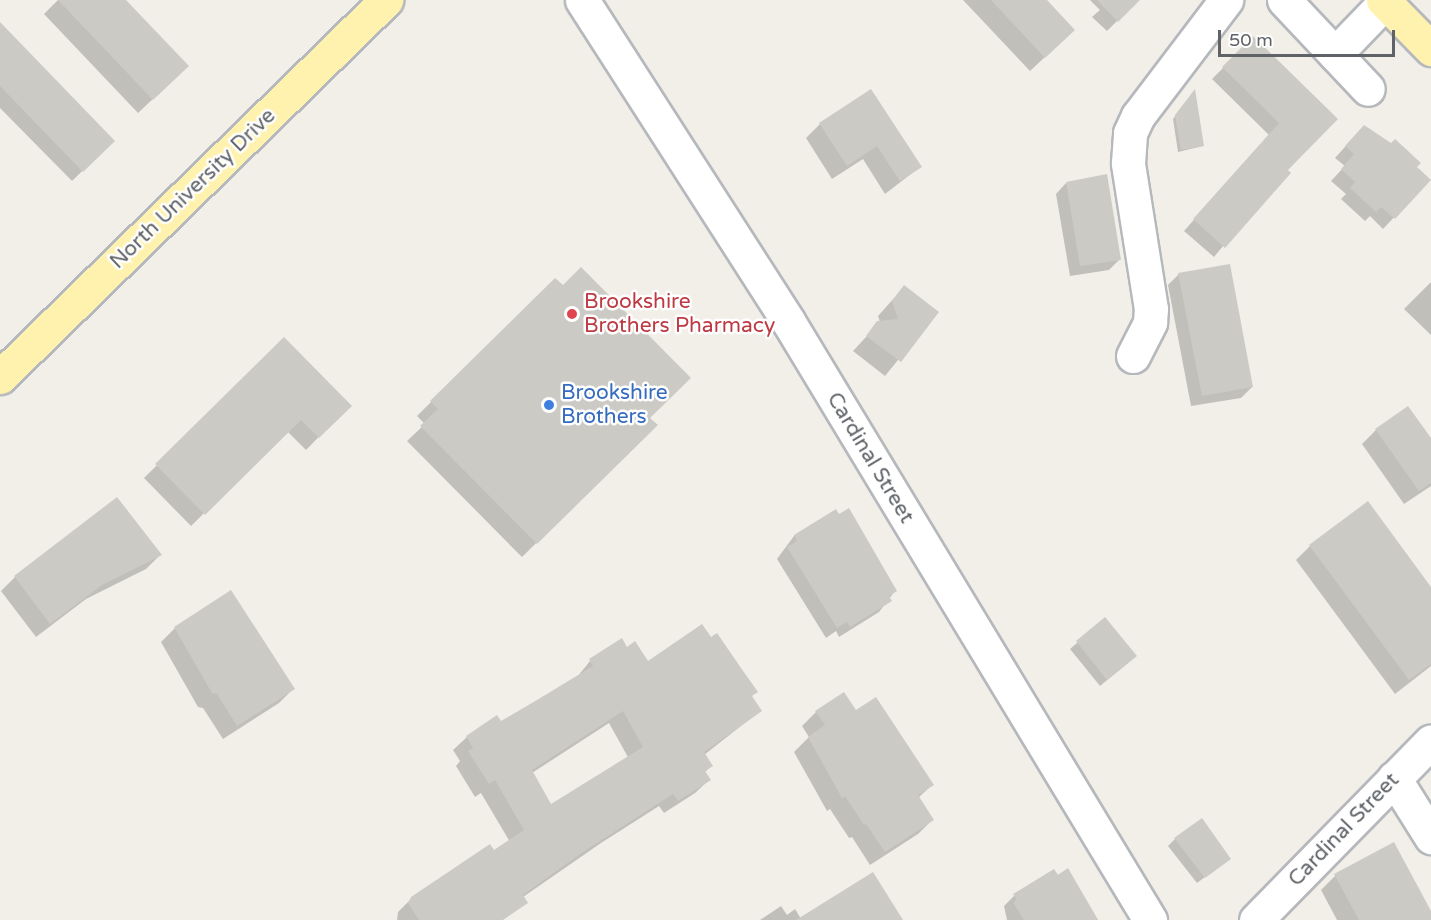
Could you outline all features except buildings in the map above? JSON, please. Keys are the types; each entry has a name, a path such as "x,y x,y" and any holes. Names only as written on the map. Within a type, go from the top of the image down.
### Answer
{"main road":[{"name":"North University Drive","path":"0,377 386,0"},
{"path":"1384,1 1431,49"}],"street":[{"name":"Cardinal Street","path":"582,0 778,306 1150,920"},
{"path":"1133,356 1150,322 1151,309 1128,163 1130,133 1138,116 1226,0"},
{"path":"1284,0 1368,89"},
{"path":"1335,54 1384,1"},
{"name":"Cardinal Street","path":"1272,915 1431,741"},
{"path":"1395,778 1431,837"}],"place":[{"name":"Brookshire Brothers Pharmacy","path":"572,314"},
{"name":"Brookshire Brothers","path":"549,405"}]}
